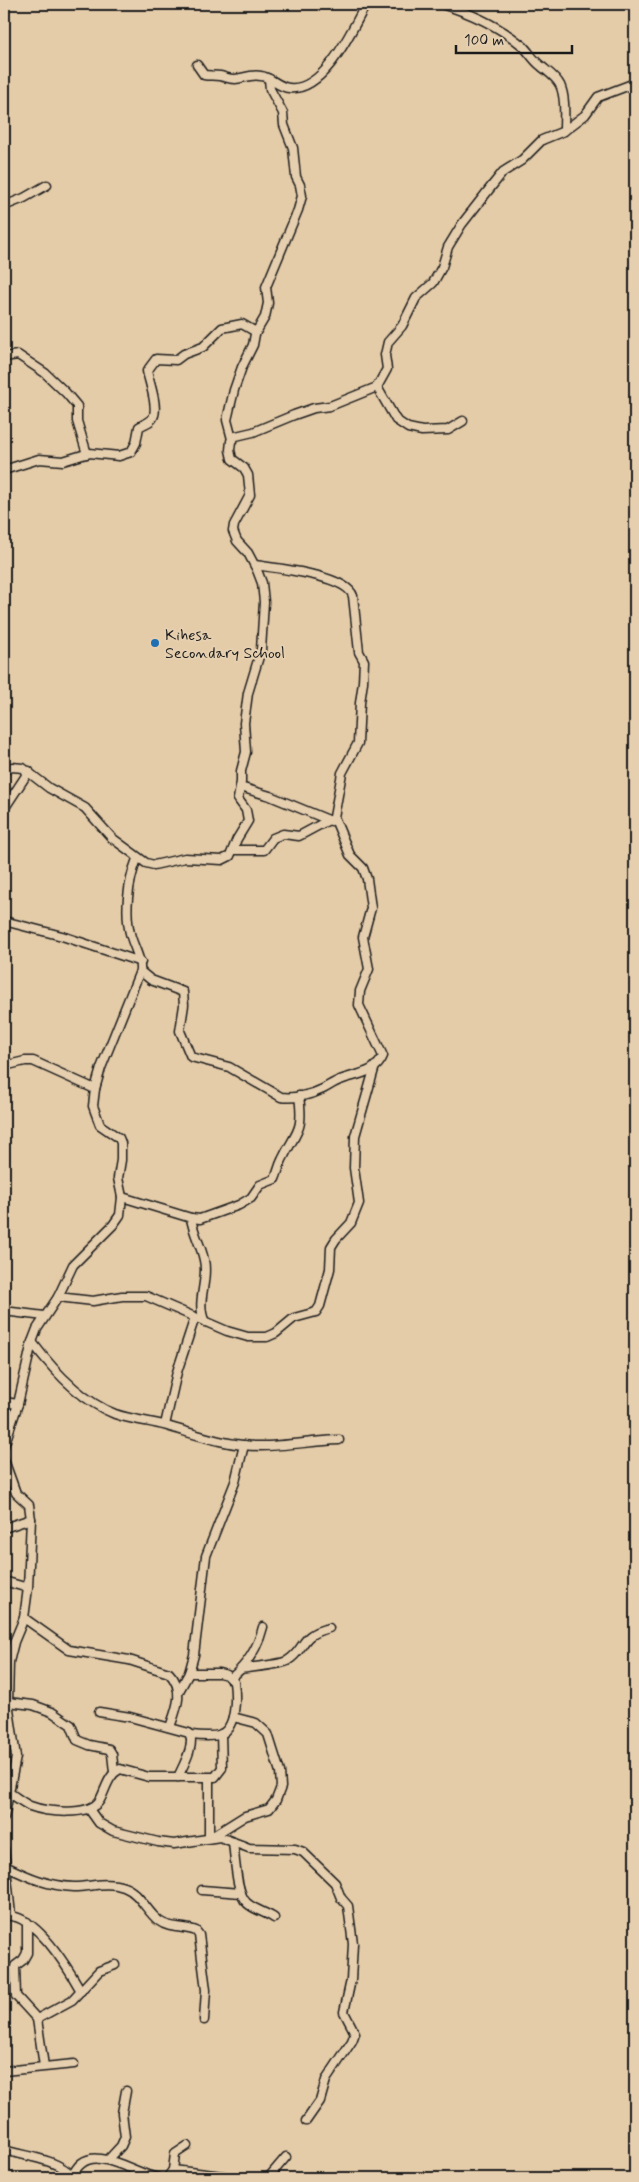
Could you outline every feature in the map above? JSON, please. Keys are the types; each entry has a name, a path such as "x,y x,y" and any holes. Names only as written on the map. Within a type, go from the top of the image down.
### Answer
{"street":[{"path":"197,65 204,75 218,75 234,79 247,76 264,76 281,86 294,88 322,75 352,32 366,4"},
{"path":"441,4 459,8 484,20 523,47 540,66 552,74 561,86 564,101 564,131"},
{"path":"4,770 17,767 29,771 49,788 85,808 112,838 137,859 151,865 185,858 222,860 230,856 248,820 246,810 238,798 241,771 246,752 244,723 248,693 261,650 264,602 262,583 255,565 237,541 233,531 234,524 250,494 248,475 244,468 232,458 229,446 232,439 228,420 234,390 242,367 252,347 256,332 265,317 268,303 266,287 302,196 295,169 293,148 284,125 283,113 270,89 269,79"},
{"path":"232,439 308,410 330,406 377,387 387,369 385,354 388,342 402,326 416,298 433,283 442,267 448,247 462,224 504,172 522,160 542,140 564,131 585,115 598,97 635,84"},
{"path":"4,206 24,198 47,185"},
{"path":"4,470 39,459 63,461 96,452 119,456 132,451 136,443 138,428 152,420 155,414 154,394 148,371 156,359 176,360 203,347 222,328 242,324 256,332"},
{"path":"4,357 18,355 45,373 66,393 77,406 77,421 87,454"},
{"path":"377,387 396,420 408,428 422,431 448,430 463,420"},
{"path":"233,850 265,850 274,838 283,834 299,836 331,822 340,788 340,778 358,743 363,682 364,661 359,652 352,592 332,579 323,579 292,569 255,565"},
{"path":"4,809 29,771"},
{"path":"140,971 151,980 183,992 184,1005 180,1031 191,1057 229,1067 281,1097 300,1096 323,1089 342,1078 359,1076 381,1060 382,1051 359,1005 359,997 369,969 363,937 371,908 367,879 363,868 350,855 331,822 270,796 240,787"},
{"path":"4,1446 18,1404 32,1342 44,1316 58,1297 73,1265 113,1225 120,1215 122,1197 118,1178 121,1142 119,1138 100,1125 93,1106 95,1089 140,971 141,962 131,938 128,902 131,877 137,859"},
{"path":"4,921 62,936 141,962"},
{"path":"4,1066 32,1061 95,1089"},
{"path":"58,1297 93,1300 122,1296 146,1296 227,1331 248,1337 267,1336 276,1333 294,1318 316,1312 319,1309 330,1269 331,1247 351,1223 359,1203 354,1168 355,1136 375,1066"},
{"path":"122,1197 200,1219 239,1205 251,1198 260,1185 275,1178 302,1122 300,1096"},
{"path":"191,1218 194,1235 204,1259 201,1310 206,1322"},
{"path":"4,1311 44,1316"},
{"path":"165,1425 174,1380 195,1317"},
{"path":"32,1342 57,1373 89,1400 114,1413 165,1425 202,1437 244,1445 259,1446 340,1440"},
{"path":"4,1402 18,1404"},
{"path":"170,1726 176,1712 179,1692 189,1672 197,1639 206,1556 233,1488 244,1445"},
{"path":"4,1460 16,1493 29,1505 31,1519 28,1588 24,1618 14,1642 9,1662 8,1702 16,1757 7,1792 4,1818"},
{"path":"4,1528 31,1519"},
{"path":"4,1581 28,1588"},
{"path":"24,1618 69,1650 129,1660 162,1670 174,1678 179,1692"},
{"path":"231,1678 241,1669 258,1644 263,1628"},
{"path":"241,1669 289,1660 309,1636 329,1628"},
{"path":"114,1772 126,1769 150,1777 209,1778 215,1777 222,1768 221,1734 232,1717 235,1694 234,1682 231,1678 219,1673 189,1672"},
{"path":"7,1792 24,1803 42,1810 89,1810 99,1803 114,1772 111,1750 77,1740 71,1725 43,1708 8,1702"},
{"path":"99,1712 170,1726 184,1730 191,1735 221,1734"},
{"path":"210,1837 245,1816 269,1809 276,1800 281,1786 278,1762 264,1729 256,1723 232,1717"},
{"path":"178,1777 190,1747 191,1735"},
{"path":"209,1778 210,1837"},
{"path":"89,1810 99,1823 126,1835 174,1844 210,1837 220,1837 249,1848 296,1849 303,1852 335,1883 349,1911 352,1962 351,1980 344,2012 355,2033 326,2080 320,2101 306,2121"},
{"path":"233,1842 241,1893 246,1903 274,1918"},
{"path":"4,1849 7,1915 27,1922 61,1958 81,1991"},
{"path":"5,1866 26,1877 55,1885 75,1887 108,1885 124,1887 136,1895 162,1923 196,1931 199,1935 206,1990 204,2020"},
{"path":"202,1890 241,1893"},
{"path":"27,1922 27,1952 23,1960 15,1966 14,1990 19,2000 37,2020 44,2066"},
{"path":"37,2020 63,2006 81,1991 99,1971 115,1965"},
{"path":"4,2072 74,2064"},
{"path":"108,2160 121,2146 125,2137 122,2113 126,2091"},
{"path":"167,2178 173,2170 175,2154 187,2146"},
{"path":"4,2150 45,2160 60,2167 72,2177 80,2164 87,2159 108,2160 146,2176 158,2178"},
{"path":"264,2178 270,2177 286,2156"},
{"path":"173,2170 239,2178"}],"place":[{"name":"Kihesa Secondary School","path":"155,643"}]}
